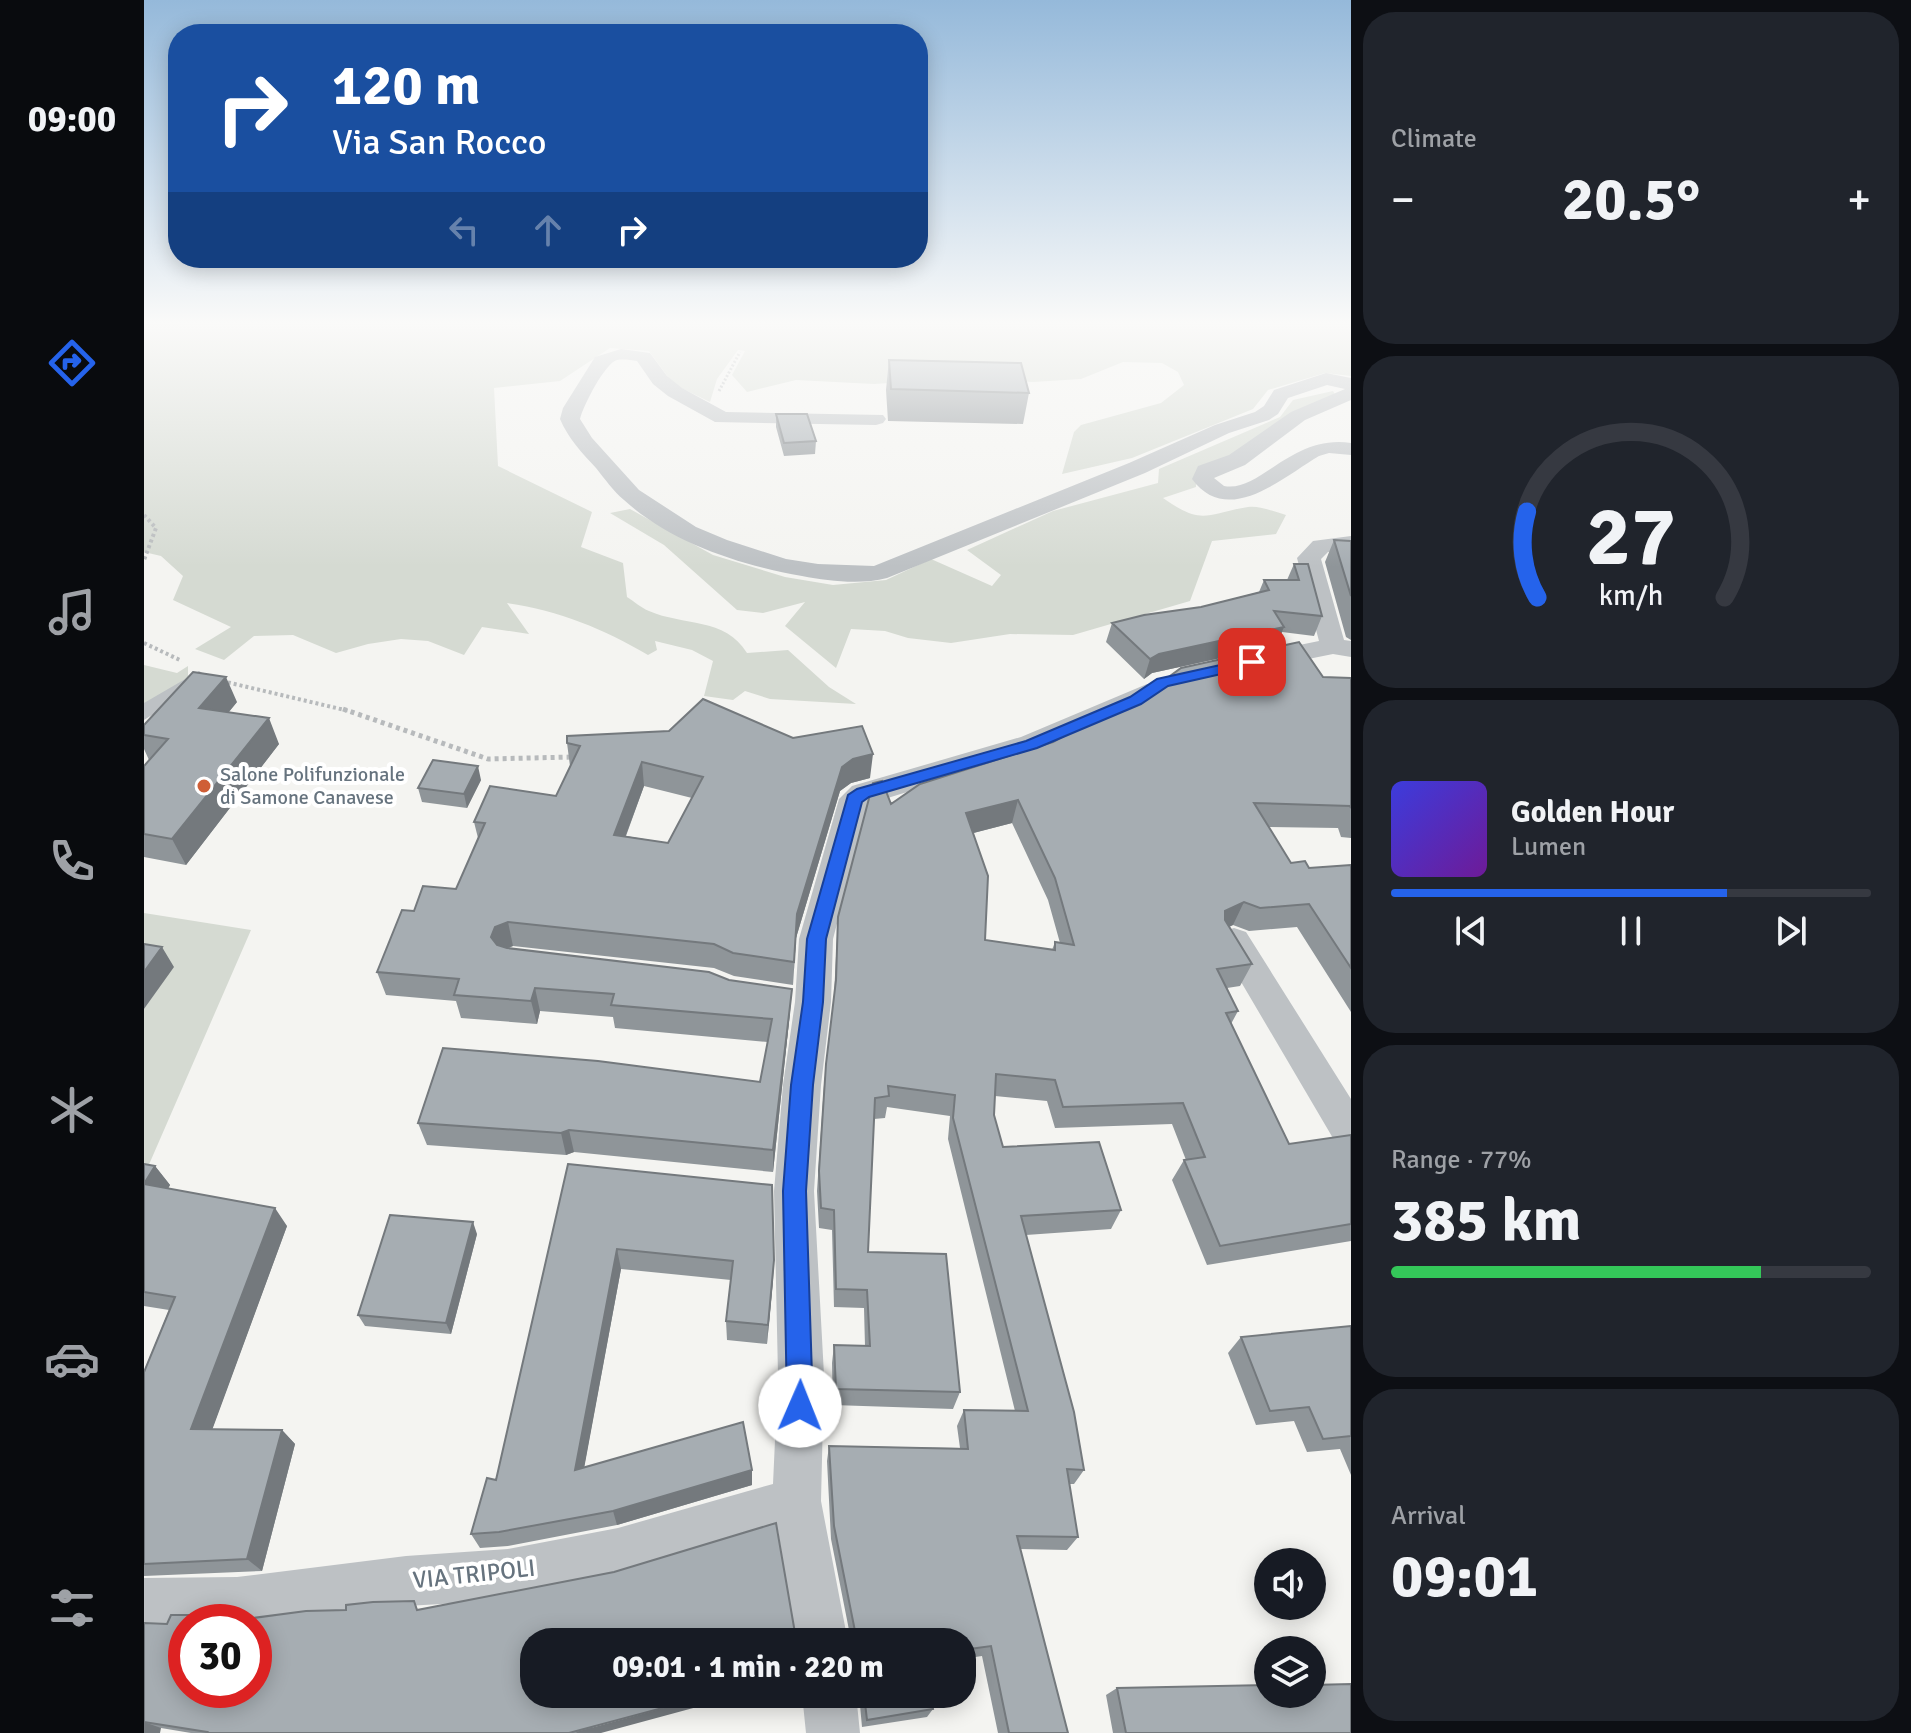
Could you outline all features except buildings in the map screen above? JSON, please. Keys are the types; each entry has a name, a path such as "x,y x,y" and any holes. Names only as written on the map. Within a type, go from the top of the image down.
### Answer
{"street":[{"path":"575,405 570,419 574,429 619,483 653,511 714,543 765,561 829,575 878,573 1137,468 1222,429 1262,416 1274,405"},
{"path":"700,405 722,418 876,419"},
{"path":"1324,405 1298,416 1237,460 1206,471 1203,479 1210,488 1228,493 1244,492 1324,447 1351,449"},
{"path":"1243,664 1342,648 1309,558 1321,546 1351,543"},
{"path":"144,713 201,676"},
{"path":"820,1628 797,1501 801,1375 778,1189 802,1085 802,1000 854,799 863,793 1031,744 1136,701 1163,682 1176,679"},
{"path":"1234,941 1351,1133"},
{"name":"VIA TRIPOLI","path":"144,1604 180,1606 258,1601 398,1582 508,1574 677,1537 797,1501"},
{"path":"830,1708 833,1733"}],"path":[{"path":"712,411 714,405"},
{"path":"144,515 156,528 144,560"},
{"path":"144,643 184,662 201,676 345,709 488,759 574,757"}],"shaded area":[{"path":"144,405 495,405 498,466 592,512 581,547 623,563 627,597 662,616 727,633 747,653 788,650 829,687 856,704 770,699 745,691 733,700 704,696 713,661 692,650 655,641 657,650 648,655 580,622 544,610 507,603 529,634 482,627 464,655 428,641 401,639 336,653 293,635 254,636 224,660 195,649 231,627 173,600 183,576 161,556 144,552"},
{"path":"1154,405 1256,405 1253,409 1132,458 1062,474 1074,432 1081,425"},
{"path":"1289,405 1321,405 1226,461 1196,471 1196,487 1163,498 1196,515 1213,515 1252,507 1286,515 1276,534 1212,541 1190,601 1073,635 1010,634 951,643 908,638 885,631 851,629 836,668 785,626 805,602 763,613 737,610 664,545 610,513 630,509 713,555 785,577 833,585 886,580 931,559 992,586 1001,575 967,550 1053,511 1158,483 1159,469 1280,417"},
{"path":"144,665 177,673 188,666 188,678 144,706"},
{"path":"144,913 251,930 144,1176 144,1009 173,967 144,962"}],"place":[{"name":"Salone Polifunzionale di Samone Canavese","path":"204,786"}],"route":[{"path":"800,1406 794,1191 802,1085 813,1002 816,939 854,799 863,793 1031,744 1136,701 1163,682 1252,662"}]}
